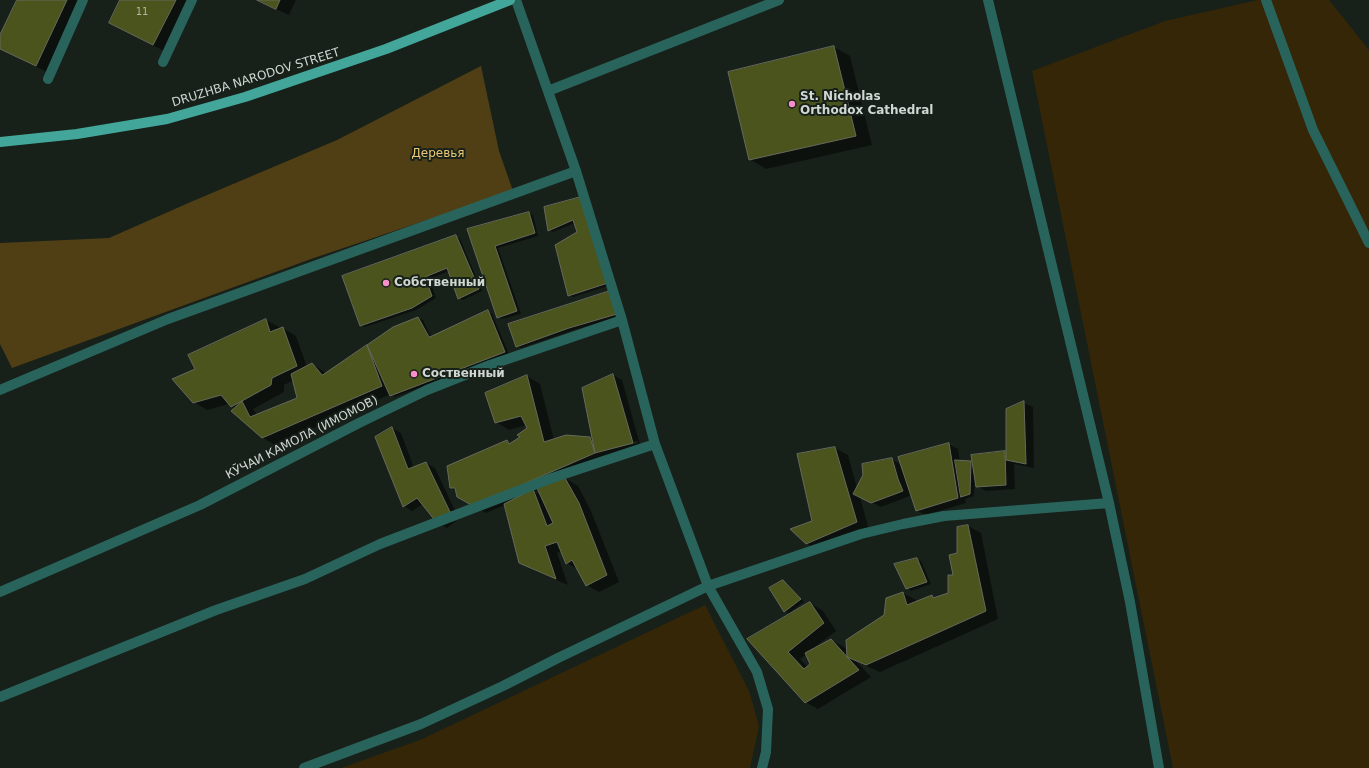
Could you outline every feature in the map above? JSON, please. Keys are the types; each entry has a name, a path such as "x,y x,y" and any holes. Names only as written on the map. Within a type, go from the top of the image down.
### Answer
{"main road":[{"name":"DRUZHBA NARODOV STREET","path":"0,142 77,134 167,119 245,97 386,50 510,0"}],"lane":[{"path":"48,79 83,0"},
{"path":"163,62 192,0"},
{"path":"516,0 576,171 622,320 655,444 708,586 757,672 768,709 766,752 762,768"},
{"path":"548,91 779,0"},
{"path":"988,0 1109,503 1130,602 1159,768"},
{"path":"1266,0 1313,130 1369,243"},
{"path":"0,390 168,319 576,171"},
{"name":"КӮЧАИ КАМОЛА (ИМОМОВ)","path":"0,592 200,505 359,422 427,390 490,365 622,320"},
{"path":"0,697 216,610 305,579 380,544 552,478 655,444"},
{"path":"304,768 421,724 708,586 861,534 944,516 1109,503"}],"shaded area":[{"path":"1258,0 1329,0 1369,50 1369,768 1173,768 1032,71 1165,21"},
{"path":"705,605 749,691 759,726 750,768 341,768 420,740"}],"green space":[{"name":"Деревья","path":"481,66 499,151 513,191 311,259 12,368 0,344 0,243 109,238 337,140"}],"building":[{"path":"17,0 67,0 36,66 0,49 0,35"},
{"path":"120,0 176,0 153,45 109,23"},
{"path":"257,0 280,0 276,9"},
{"name":"St. Nicholas Orthodox Cathedral","path":"834,46 856,136 749,160 728,72"},
{"path":"581,197 608,283 568,296 555,245 577,232 573,220 548,231 544,207"},
{"name":"Собственный","path":"529,212 535,233 495,246 517,311 497,318 467,229"},
{"name":"Собственный","path":"456,235 479,289 458,299 447,268 425,277 432,296 412,308 360,326 342,276"},
{"path":"610,291 617,314 569,328 516,347 508,324"},
{"name":"Соственный","path":"488,310 505,352 390,396 367,345 393,327 418,317 429,337"},
{"path":"266,319 270,332 283,327 297,366 272,378 271,385 231,407 221,395 193,403 172,379 195,369 188,355"},
{"path":"367,345 382,386 262,438 231,411 242,401 250,417 297,398 291,374 312,363 322,375"},
{"path":"613,374 633,443 595,453 582,388"},
{"path":"527,375 544,442 566,435 590,437 595,453 473,506 457,497 455,488 450,488 447,466 507,440 509,444 520,437 517,435 527,428 521,416 495,423 485,393"},
{"path":"1024,401 1026,464 1006,460 1006,409"},
{"path":"392,427 408,469 426,462 451,514 437,523 417,498 403,507 375,437"},
{"path":"949,443 958,498 916,511 898,457"},
{"path":"835,447 857,522 806,544 790,529 812,521 797,454"},
{"path":"1005,451 1006,485 976,487 971,455"},
{"path":"892,458 903,491 871,503 853,494 863,475 862,464"},
{"path":"955,460 971,461 970,494 961,497"},
{"path":"565,478 579,503 607,575 586,586 572,560 566,564 557,542 545,546 556,579 519,563 504,504 533,489 547,526 553,523 537,488"},
{"path":"968,525 986,611 866,665 847,657 846,640 884,615 886,598 903,592 907,605 932,595 933,598 948,593 948,575 953,575 949,555 957,553 957,527"},
{"path":"917,558 927,582 906,589 894,564"},
{"path":"783,580 801,599 784,612 769,588"},
{"path":"810,602 824,623 788,652 804,669 810,664 805,653 831,639 859,670 805,703 747,639"}],"place":[{"name":"St. Nicholas Orthodox Cathedral","path":"792,104"},
{"name":"Собственный","path":"386,283"},
{"name":"Соственный","path":"414,374"}]}
